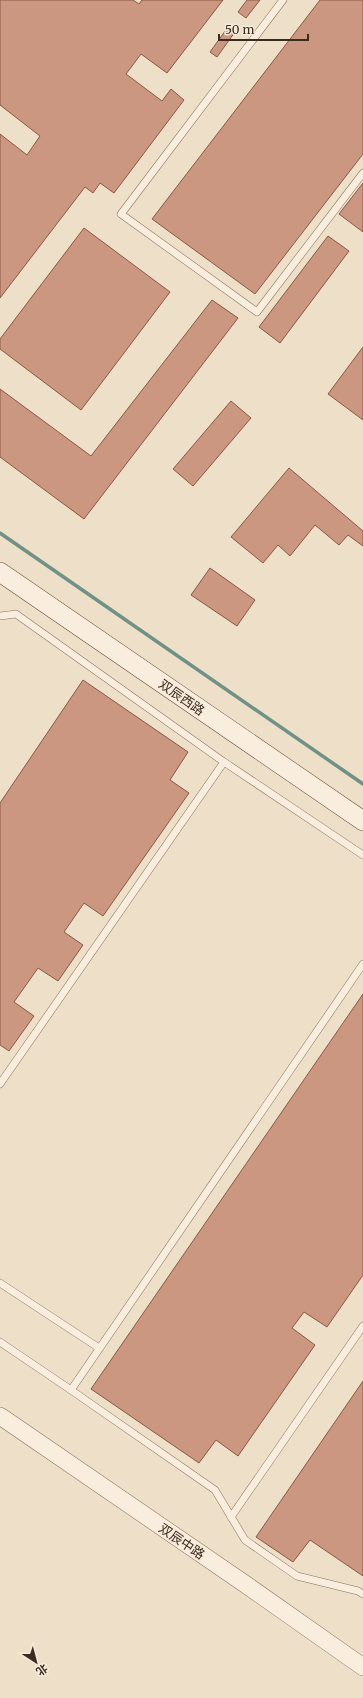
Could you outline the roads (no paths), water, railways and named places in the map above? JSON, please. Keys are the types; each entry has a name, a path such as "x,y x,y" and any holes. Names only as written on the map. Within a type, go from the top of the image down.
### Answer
{"main road":[{"name":"双辰西路","path":"0,572 363,822"}],"street":[{"name":"双辰中路","path":"0,1416 363,1667"}],"lane":[{"path":"283,0 121,214 257,312 363,173"},
{"path":"0,616 16,614 224,762 363,855"},
{"path":"0,1084 2,1076 224,762"},
{"path":"71,1390 363,964"},
{"path":"0,1283 99,1348"},
{"path":"231,1516 363,1326"},
{"path":"0,1342 214,1490 245,1540 297,1576 358,1591 363,1594"}],"waterway":[{"path":"0,533 363,784"}]}
